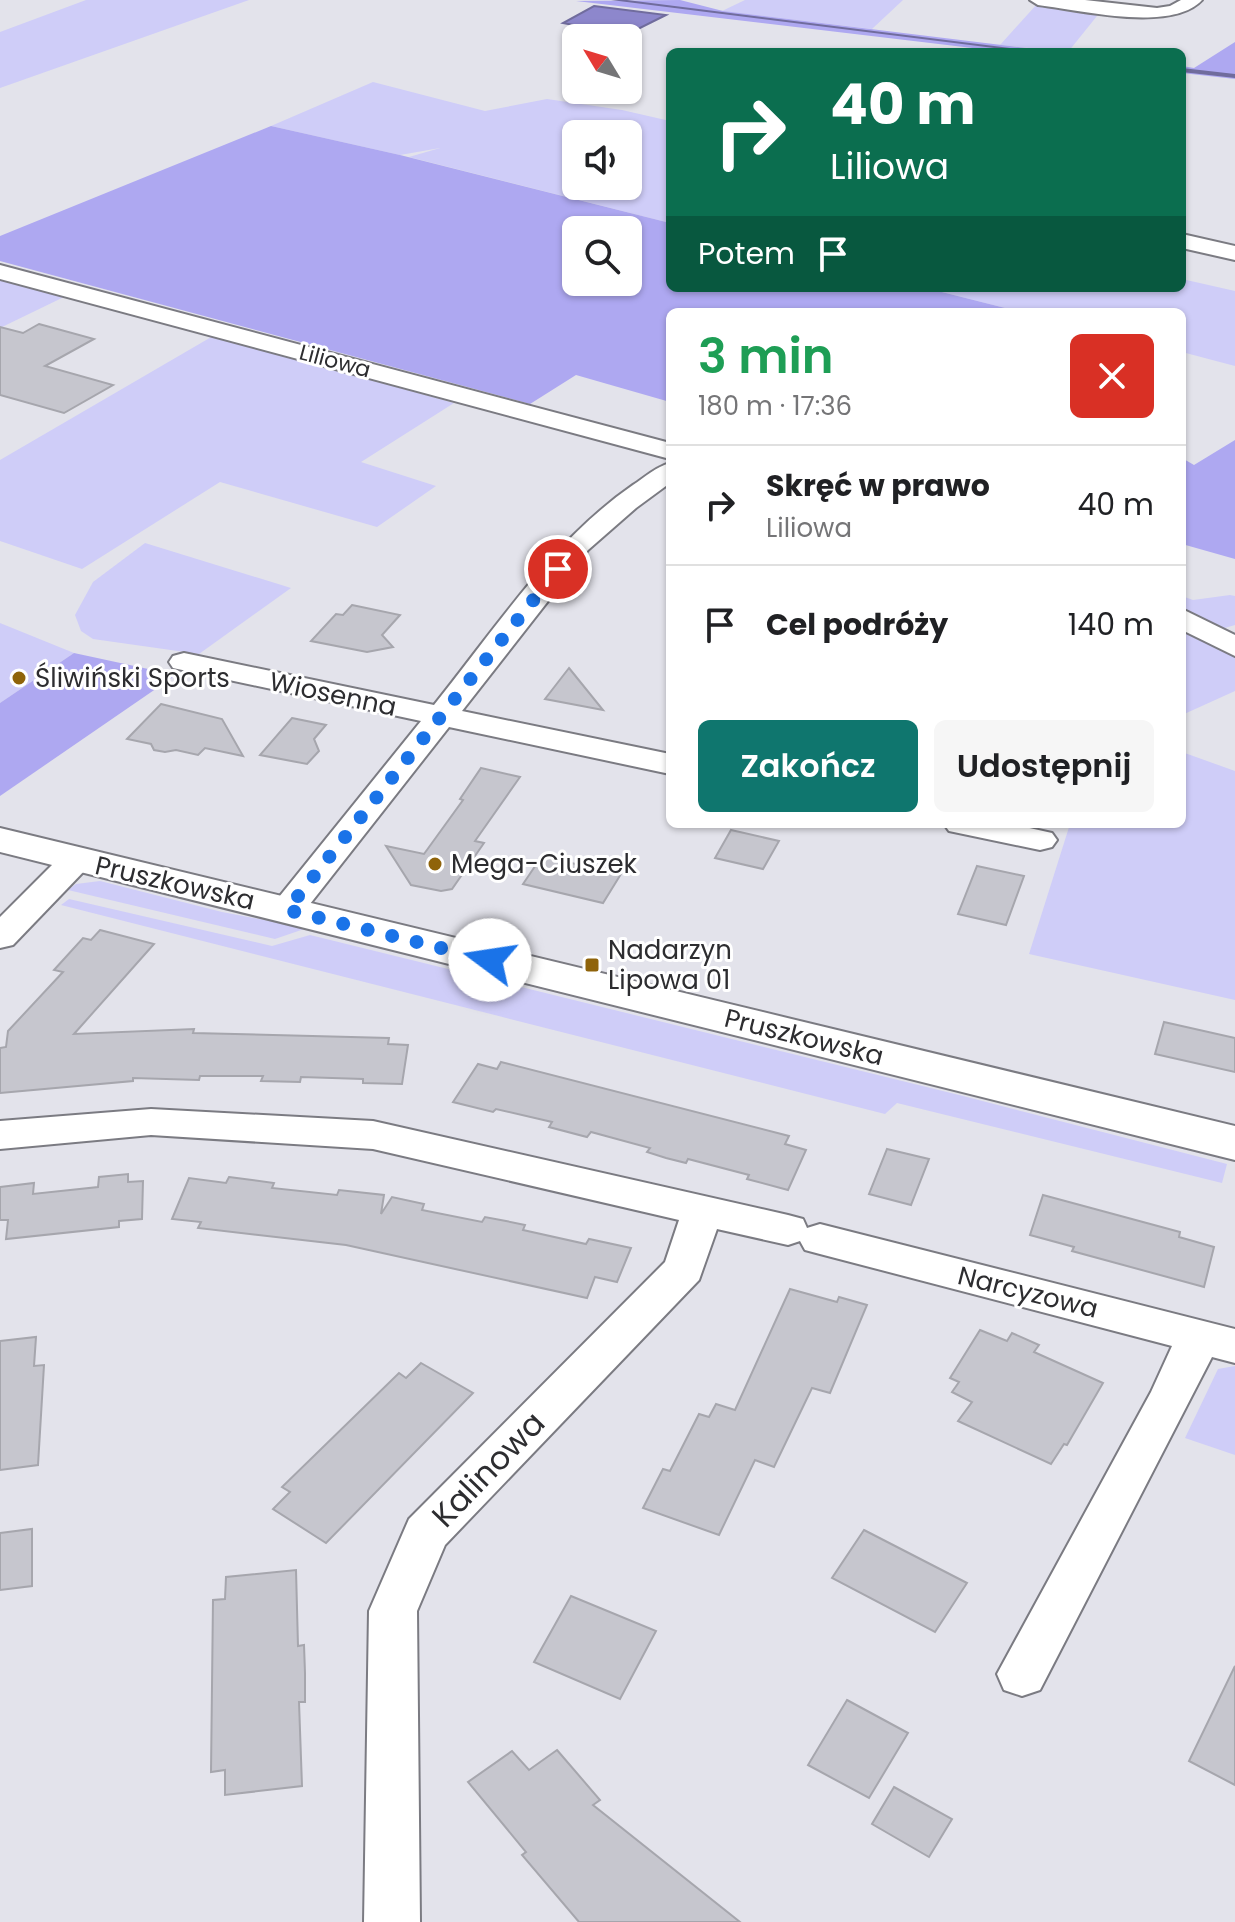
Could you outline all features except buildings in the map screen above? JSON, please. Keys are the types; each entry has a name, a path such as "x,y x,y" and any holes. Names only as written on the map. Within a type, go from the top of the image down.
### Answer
{"street":[{"path":"1038,0 1157,13 1174,11 1194,0"},
{"path":"1186,242 1235,253"},
{"name":"Liliowa","path":"0,272 666,450"},
{"path":"287,910 578,544 626,502 666,474"},
{"path":"1186,620 1235,647"},
{"name":"Wiosenna","path":"184,662 666,763"},
{"path":"981,828 1040,840"},
{"name":"Pruszkowska","path":"0,840 1235,1143"},
{"path":"0,937 76,860"},
{"path":"0,1135 151,1122 373,1135 702,1211"},
{"name":"Narcyzowa","path":"702,1211 804,1234 1217,1341"},
{"name":"Kalinowa","path":"392,1922 393,1611 426,1533 684,1269 702,1211"},
{"path":"1022,1674 1172,1395 1217,1341"}],"shaded area":[{"path":"86,0 249,0 0,88 0,32"},
{"path":"680,0 723,11 1027,48 972,48 576,1"},
{"path":"745,0 903,0 872,29 722,11"},
{"path":"1038,3 1101,11 1071,48 1000,45"},
{"path":"594,6 666,15 642,27 642,24 563,23"},
{"path":"1235,42 1235,79 1186,73 1186,67 1194,68"},
{"path":"373,82 485,111 547,99 666,120 666,222 579,200 642,200 642,120 562,120 562,196 409,157 440,148 400,155 271,126"},
{"path":"271,126 562,196 562,200 579,200 666,222 666,292 942,292 1005,308 666,308 666,401 576,375 530,404 0,261 0,236"},
{"path":"0,277 66,296 0,328"},
{"path":"1186,280 1235,291 1235,366 1186,353 1186,308 1005,308 942,292 1186,292"},
{"path":"213,336 454,403 361,462 436,486 377,527 220,482 82,569 0,541 0,460"},
{"path":"1235,440 1235,559 1186,545 1186,460 1194,465"},
{"path":"145,543 291,588 199,654 93,639 81,631 75,615 93,582"},
{"path":"1235,596 1235,625 1221,629 1186,612 1186,597 1193,600"},
{"name":"Śliwiński Sports","path":"0,623 74,653 0,703"},
{"path":"1186,627 1235,653 1235,691 1186,713"},
{"path":"74,653 176,675 0,796 0,703"},
{"path":"1186,753 1235,771 1235,1000 1029,954 1069,828 1186,828"},
{"path":"100,881 222,912 307,928 275,939 68,890 76,884"},
{"path":"69,899 272,946 310,935 1227,1164 1222,1183 897,1103 885,1114 61,905"},
{"path":"1235,1366 1235,1455 1185,1438 1218,1369"}],"waterway":[{"path":"614,0 1005,48"},
{"path":"1186,70 1235,76"}],"place":[{"name":"Śliwiński Sports","path":"19,678"},
{"name":"Mega-Ciuszek","path":"435,864"},
{"name":"Nadarzyn Lipowa 01","path":"592,965"}],"route":[{"path":"490,960 287,910 558,569"}]}
